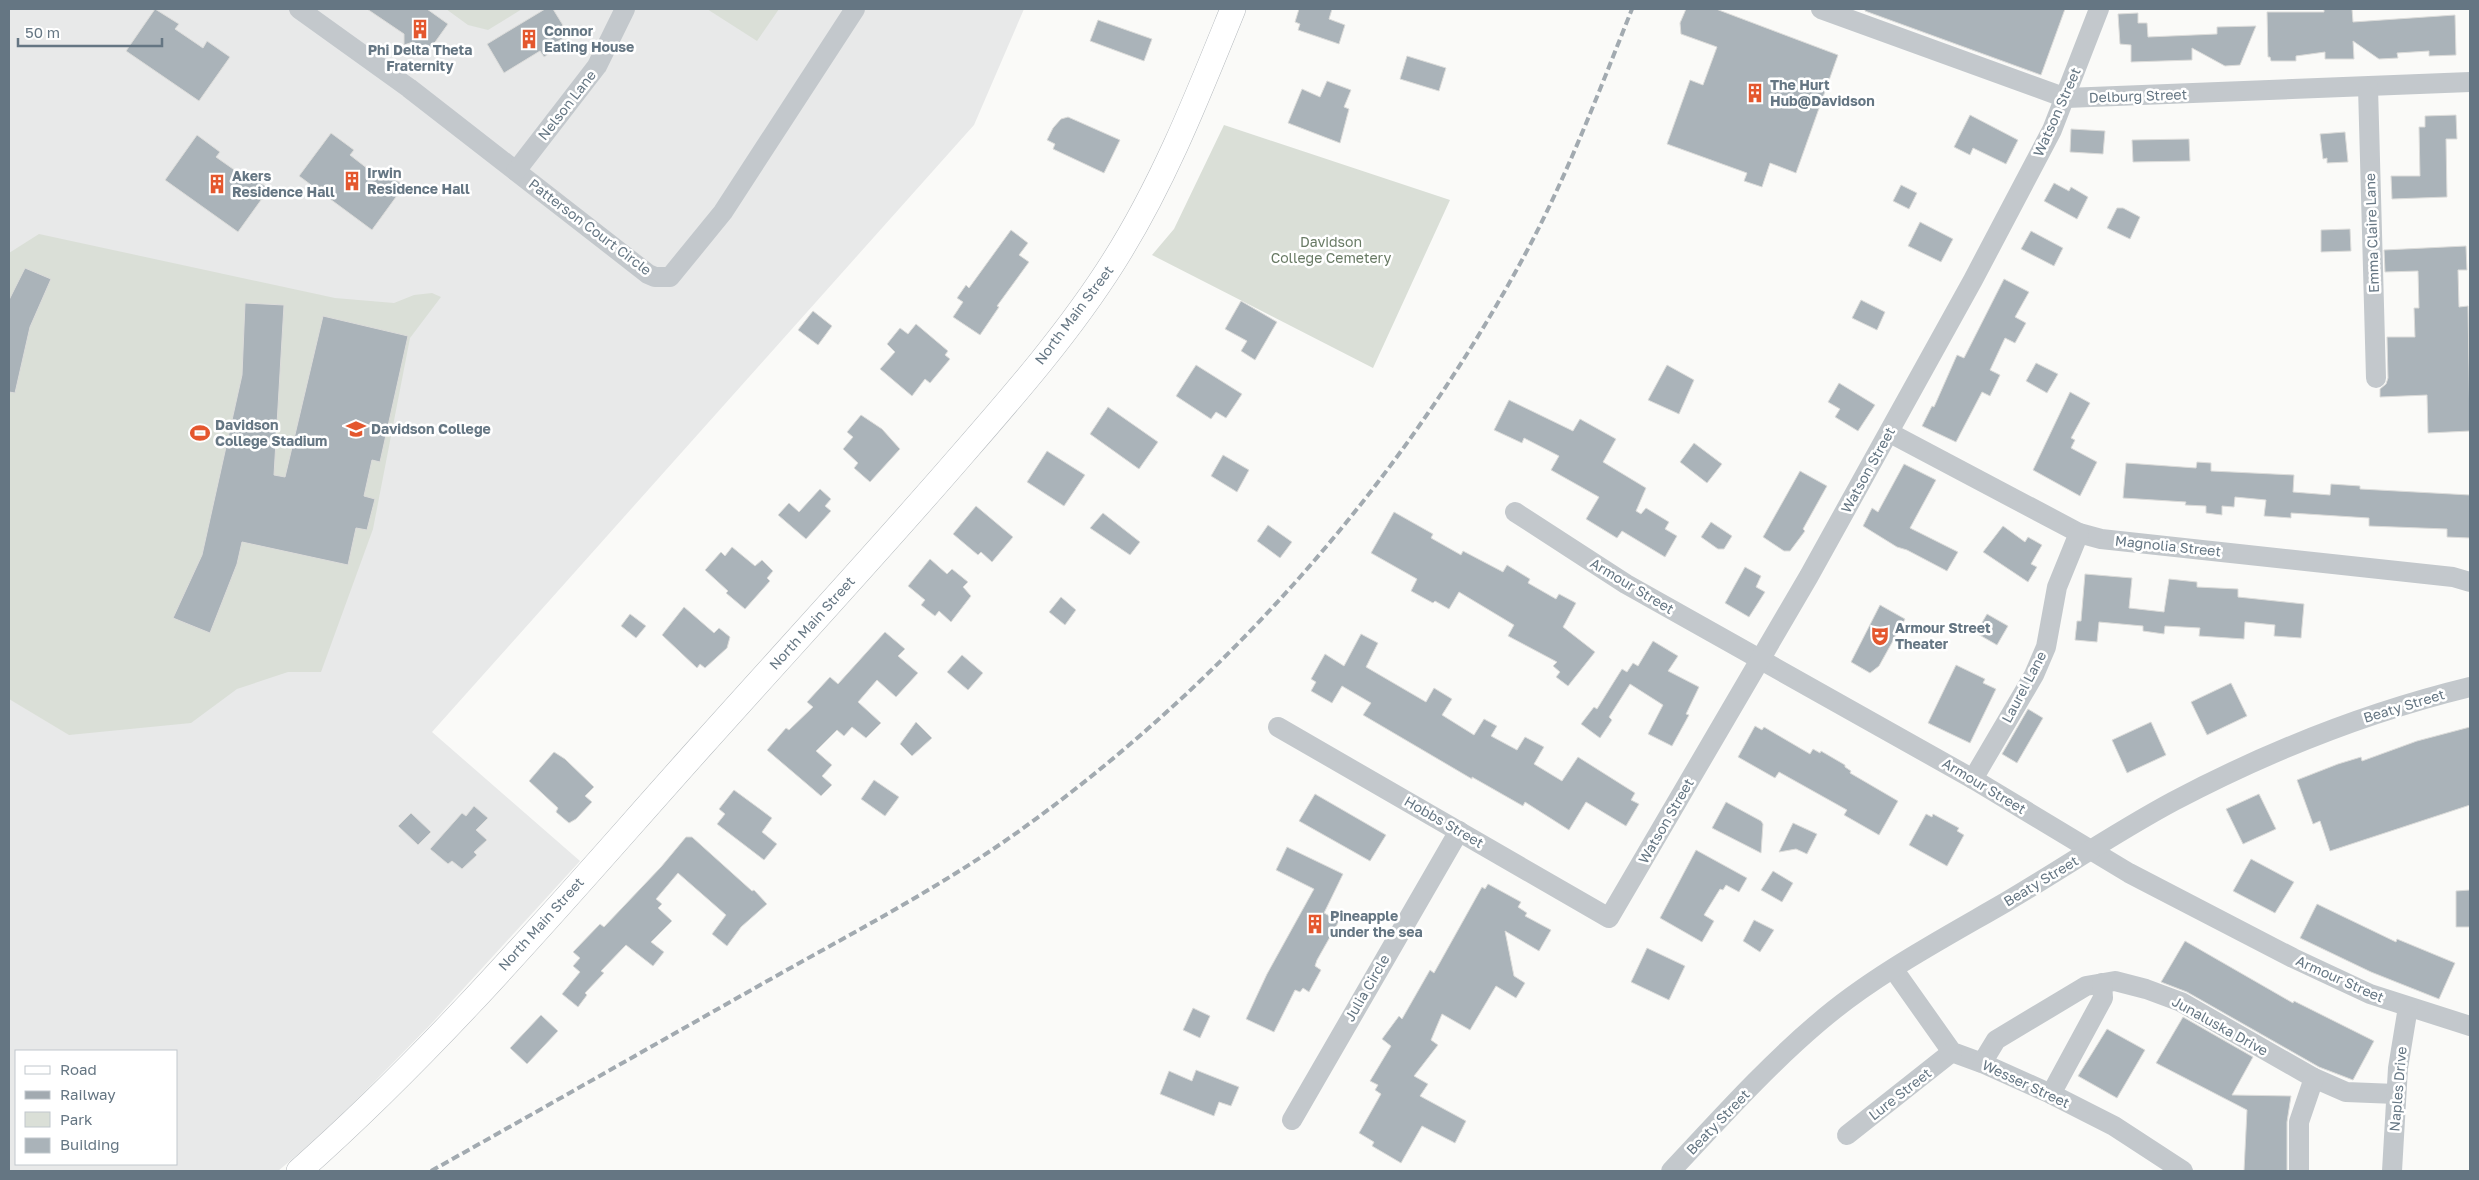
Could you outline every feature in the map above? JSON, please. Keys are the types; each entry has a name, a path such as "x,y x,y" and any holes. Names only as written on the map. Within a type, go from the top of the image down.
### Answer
{"main road":[{"name":"North Main Street","path":"299,1171 353,1123 395,1082 523,944 901,525 1018,388 1092,295 1153,194 1187,124 1233,9"}],"street":[{"name":"Patterson Court Circle","path":"299,9 409,88 648,274 655,277 670,278 723,212 855,9"},
{"name":"Nelson Lane","path":"516,171 597,66 625,9"},
{"name":"Delburg Street","path":"1821,9 2066,98 2470,82"},
{"name":"Watson Street","path":"1609,918 1761,659 1890,433 2048,139 2066,98 2099,9"},
{"name":"Emma Claire Lane","path":"2368,87 2376,378"},
{"name":"Magnolia Street","path":"1890,433 2079,533 2101,539 2453,577 2470,582"},
{"name":"Armour Street","path":"1515,512 1626,584 1974,779 2092,850 2196,909 2370,994 2470,1026"},
{"name":"Laurel Lane","path":"1974,779 2034,675 2046,647 2057,587 2079,533"},
{"name":"Beaty Street","path":"1670,1171 1776,1061 1819,1022 1850,998 2092,850 2172,802 2280,750 2346,724 2470,687"},
{"name":"Hobbs Street","path":"1278,727 1609,918"},
{"name":"Julia Circle","path":"1292,1120 1458,831"},
{"path":"1894,970 1952,1052"},
{"name":"Junaluska Drive","path":"1982,1063 1996,1040 2086,986 2115,982 2146,989 2181,1002 2314,1078 2346,1092 2396,1094"},
{"path":"2051,1094 2103,998 2102,983"},
{"name":"Naples Drive","path":"2392,1171 2396,1094 2408,1007"},
{"name":"Wesser Street","path":"1952,1052 1982,1063 2051,1094 2114,1126 2184,1171"},
{"name":"Lure Street","path":"1847,1135 1952,1052"},
{"path":"2299,1171 2299,1122 2314,1078"}],"shaded area":[{"name":"Davidson College","path":"9,9 1024,9 974,125 432,732 580,861 432,1023 328,1129 278,1171 9,1171"}],"green space":[{"path":"446,9 522,9 488,30 468,25"},
{"path":"707,9 779,9 757,41"},
{"name":"Davidson College Cemetery","path":"1224,125 1450,200 1373,368 1152,255 1174,229"},
{"name":"Davidson College Stadium","path":"39,234 335,298 394,303 414,295 432,293 441,297 410,338 373,529 321,672 288,672 237,689 191,723 69,735 9,699 9,253"}],"building":[{"path":"155,9 179,24 175,29 203,48 207,41 230,57 199,101 126,51"},
{"name":"Phi Delta Theta Fraternity","path":"367,9 427,9 448,24 428,52 413,42 404,45 404,34"},
{"name":"Connor Eating House","path":"545,9 553,9 569,35 555,43 558,48 544,57 540,51 504,73 487,44"},
{"path":"1299,9 1332,9 1329,19 1345,25 1339,44 1298,30 1300,24 1295,22"},
{"name":"The Hurt Hub@Davidson","path":"1686,9 1716,9 1838,55 1796,173 1770,163 1762,187 1744,181 1747,173 1667,144 1690,80 1703,85 1717,47 1681,34 1680,23"},
{"path":"1865,9 2065,9 2041,75 1865,11"},
{"path":"2324,9 2352,9 2353,22 2455,15 2456,55 2429,56 2429,51 2397,53 2398,58 2379,59 2353,41 2354,59 2325,59 2325,52 2296,56 2296,61 2271,61 2270,57 2268,57 2267,12 2324,12"},
{"path":"2138,13 2138,23 2147,23 2148,37 2217,34 2217,27 2256,26 2240,65 2225,66 2192,48 2192,60 2131,62 2131,45 2120,44 2118,14"},
{"path":"1098,20 1152,39 1144,61 1090,41"},
{"path":"1407,56 1446,68 1439,91 1400,79"},
{"path":"1327,81 1351,90 1344,107 1349,109 1340,143 1288,123 1302,89 1320,97"},
{"path":"1970,115 2018,140 2006,164 1973,148 1970,155 1954,147"},
{"path":"2456,115 2457,139 2446,139 2447,197 2392,199 2391,176 2420,176 2419,127 2425,127 2425,116"},
{"path":"1068,117 1120,140 1104,173 1053,149 1055,144 1047,140 1053,128 1061,119"},
{"path":"2071,129 2105,131 2103,154 2070,152"},
{"path":"2345,132 2348,162 2327,163 2327,158 2323,159 2320,134"},
{"name":"Irwin Residence Hall","path":"331,133 354,150 350,155 377,176 381,169 404,186 372,230 299,176"},
{"name":"Akers Residence Hall","path":"197,135 220,152 216,157 243,176 246,172 269,189 238,232 165,180"},
{"path":"2189,139 2190,161 2133,162 2132,140"},
{"path":"2054,183 2069,191 2071,187 2088,197 2077,219 2044,201"},
{"path":"1901,185 1917,193 1909,209 1893,201"},
{"path":"2117,208 2123,208 2140,217 2130,239 2107,228"},
{"path":"1920,222 1953,239 1941,262 1908,246"},
{"path":"2350,229 2351,251 2321,252 2321,230"},
{"path":"1011,230 1028,243 1019,255 1029,262 997,306 999,307 980,335 953,317 963,302 957,298 966,285 969,288"},
{"path":"2031,231 2063,248 2054,266 2021,249"},
{"path":"2466,246 2467,270 2458,270 2459,307 2468,306 2470,431 2428,433 2427,395 2380,397 2380,389 2386,384 2388,378 2387,337 2415,337 2414,308 2419,308 2418,271 2385,272 2384,250"},
{"path":"25,268 51,279 30,327 15,393 9,392 9,300"},
{"path":"2004,279 2029,292 2015,317 2026,323 2015,343 2005,338 1990,370 2000,375 1990,396 1982,392 1956,442 1922,426 1932,406 1934,407 1957,355 1964,358"},
{"path":"1861,300 1885,312 1877,330 1852,318"},
{"path":"1241,301 1277,322 1255,360 1241,351 1247,341 1225,329"},
{"path":"245,303 284,305 274,475 285,477 323,316 408,336 380,462 372,460 364,496 375,499 367,530 356,528 348,565 242,542 237,564 210,633 173,618 202,555 242,375"},
{"path":"813,311 832,326 818,345 798,330"},
{"path":"916,324 948,351 945,355 950,359 930,383 925,379 912,396 880,369 895,352 887,344 900,328 908,334"},
{"path":"2036,363 2058,374 2047,393 2026,381"},
{"path":"1196,365 1242,394 1226,418 1216,412 1211,419 1176,396"},
{"path":"1667,365 1694,380 1679,414 1648,400"},
{"path":"1839,383 1875,405 1858,431 1835,417 1840,409 1828,402"},
{"path":"2070,392 2090,403 2071,438 2075,440 2071,448 2097,462 2080,496 2033,470"},
{"path":"1509,400 1573,431 1580,419 1616,439 1603,462 1646,488 1636,511 1641,514 1646,508 1669,522 1665,529 1677,536 1665,557 1622,531 1617,538 1586,519 1599,497 1551,470 1559,456 1524,438 1522,443 1494,430"},
{"path":"1108,407 1158,442 1139,469 1090,434"},
{"path":"861,415 882,429 900,449 870,482 854,468 858,463 843,449 853,437 847,432"},
{"path":"1694,443 1722,464 1707,483 1680,462"},
{"path":"1047,451 1085,475 1064,506 1027,482"},
{"path":"1223,455 1249,470 1237,492 1211,476"},
{"path":"2197,462 2211,463 2211,471 2294,475 2293,492 2330,495 2331,484 2360,486 2360,489 2470,495 2470,538 2447,537 2447,529 2369,526 2369,518 2291,513 2291,518 2264,516 2266,500 2235,497 2234,507 2222,506 2222,515 2206,513 2206,506 2185,505 2186,502 2123,498 2126,463 2196,468"},
{"path":"1904,464 1936,480 1910,528 1958,552 1947,571 1907,550 1897,547 1863,526 1872,508 1878,512"},
{"path":"1800,471 1827,486 1803,529 1805,531 1790,551 1784,551 1763,537"},
{"path":"820,489 831,499 825,506 831,511 806,539 778,515 789,503 799,512"},
{"path":"976,506 1013,537 992,562 981,552 978,555 953,534"},
{"path":"1394,512 1433,534 1431,538 1461,555 1463,551 1503,572 1507,565 1530,579 1528,583 1556,599 1559,594 1576,603 1563,627 1595,652 1568,686 1556,677 1560,672 1553,666 1557,662 1508,636 1514,625 1459,592 1449,609 1435,601 1433,603 1411,591 1417,579 1371,553"},
{"path":"1103,513 1140,542 1130,555 1090,528"},
{"path":"1711,522 1732,536 1724,549 1718,549 1701,537"},
{"path":"1268,525 1292,542 1280,558 1257,541"},
{"path":"2003,526 2025,542 2028,537 2042,545 2031,564 2037,567 2028,582 1983,552"},
{"path":"732,547 755,566 762,560 773,571 767,578 770,581 745,609 726,593 728,591 705,570 721,552 725,556"},
{"path":"930,559 947,574 952,569 968,582 963,587 971,596 951,622 939,611 935,616 921,605 925,600 908,586"},
{"path":"1745,567 1761,576 1756,587 1765,592 1749,617 1725,603"},
{"path":"2085,574 2132,578 2129,608 2164,612 2169,579 2197,582 2197,587 2238,589 2238,597 2304,604 2301,638 2274,636 2275,625 2245,622 2244,639 2199,636 2200,628 2165,626 2164,634 2143,631 2143,626 2099,622 2097,642 2075,640 2077,621 2081,621"},
{"path":"1061,597 1076,610 1065,625 1049,612"},
{"name":"Armour Street Theater","path":"1880,605 1905,619 1879,666 1870,673 1851,662"},
{"path":"684,607 714,633 719,628 730,637 727,648 705,668 700,664 697,668 662,635"},
{"path":"630,614 646,626 636,638 621,626"},
{"path":"1987,614 2008,626 1997,645 1976,633"},
{"path":"885,632 905,649 898,656 918,673 896,697 877,680 858,702 881,723 866,738 852,727 844,736 837,730 816,751 832,765 822,776 832,785 821,796 767,750 786,728 789,730 813,707 807,702 830,677 838,684"},
{"path":"1361,634 1378,643 1366,667 1426,702 1434,688 1452,699 1442,715 1474,735 1484,719 1497,726 1491,736 1517,750 1525,737 1544,747 1534,764 1562,781 1578,757 1635,793 1631,800 1639,804 1626,826 1586,802 1569,830 1525,802 1523,806 1472,777 1472,779 1363,715 1371,703 1342,686 1332,703 1311,691 1316,682 1311,679 1325,654 1344,666"},
{"path":"1653,641 1678,656 1668,671 1699,687 1686,714 1689,715 1672,746 1648,734 1663,705 1630,684 1609,717 1612,720 1600,738 1581,724 1594,707 1597,709 1622,669 1627,672 1633,663 1638,666"},
{"path":"962,655 983,673 968,690 947,672"},
{"path":"1956,665 1985,679 1983,683 1996,689 1970,743 1928,723"},
{"path":"2231,683 2247,716 2207,735 2191,702"},
{"path":"2028,709 2043,718 2017,763 2002,754"},
{"path":"916,722 932,738 912,756 900,744"},
{"path":"2151,722 2166,755 2127,773 2112,740"},
{"path":"1755,726 1762,730 1764,727 1810,754 1813,749 1820,753 1821,751 1845,765 1851,771 1850,773 1898,801 1879,835 1844,815 1847,810 1779,772 1775,778 1738,757"},
{"path":"2470,727 2470,805 2330,851 2320,821 2313,824 2297,780 2338,764 2361,757 2362,761 2417,741"},
{"path":"554,752 565,759 594,787 585,796 592,802 576,819 569,823 556,812 558,808 529,781"},
{"path":"874,780 899,797 885,816 861,799"},
{"path":"734,790 772,818 762,832 777,844 764,860 717,824 725,814 719,809"},
{"path":"1315,794 1386,835 1370,861 1299,821"},
{"path":"2259,794 2276,829 2243,844 2226,809"},
{"path":"1726,802 1761,821 1763,824 1761,853 1712,828"},
{"path":"474,806 488,818 476,830 487,840 474,852 477,855 462,869 452,861 448,864 430,849 462,813 466,816"},
{"path":"411,813 431,832 418,845 398,826"},
{"path":"1926,814 1932,817 1933,814 1959,828 1957,831 1964,835 1947,866 1909,845"},
{"path":"1793,823 1817,834 1807,854 1796,849 1779,852"},
{"path":"686,837 692,837 752,891 754,890 767,904 741,927 727,946 712,934 726,915 678,873 656,899 662,904 658,908 672,921 651,942 664,952 653,966 626,945 601,971 604,973 585,993 587,995 578,1007 562,994 580,972 573,966 580,958 573,952 600,924 604,927 661,867"},
{"path":"1287,847 1343,874 1324,913 1339,921 1317,960 1315,966 1321,970 1309,992 1303,988 1300,992 1295,990 1274,1032 1246,1019 1267,974 1314,889 1276,870"},
{"path":"1696,850 1747,878 1739,892 1726,885 1723,890 1720,889 1704,915 1714,921 1702,942 1660,918"},
{"path":"2251,859 2294,882 2275,913 2233,891"},
{"path":"1773,871 1793,883 1782,902 1761,890"},
{"path":"1488,884 1521,902 1518,907 1527,913 1525,916 1551,930 1539,951 1505,931 1514,976 1525,983 1516,998 1496,986 1470,1030 1442,1014 1431,1040 1438,1045 1414,1076 1428,1084 1420,1096 1466,1121 1455,1143 1422,1126 1401,1163 1372,1146 1374,1142 1359,1133 1381,1094 1375,1090 1378,1085 1370,1081 1391,1046 1382,1039 1399,1016 1402,1019 1430,970 1434,973 1482,887 1485,889"},
{"path":"2470,890 2470,927 2456,927 2456,891"},
{"path":"2317,904 2396,942 2397,939 2455,963 2439,999 2371,972 2300,938"},
{"path":"1754,920 1774,930 1760,952 1743,941"},
{"path":"2185,941 2293,1003 2294,1001 2374,1041 2353,1080 2319,1067 2187,992 2161,982"},
{"path":"1647,948 1685,966 1669,1000 1631,982"},
{"path":"1193,1008 1210,1016 1200,1038 1183,1030"},
{"path":"541,1015 558,1031 527,1064 510,1048"},
{"path":"2183,1017 2253,1057 2232,1095 2291,1096 2287,1122 2287,1171 2244,1171 2247,1110 2156,1063"},
{"path":"2107,1029 2145,1050 2117,1098 2078,1076"},
{"path":"1196,1070 1239,1087 1231,1106 1219,1102 1214,1116 1160,1094 1169,1071 1192,1081"}],"railway":[{"path":"431,1171 894,910 991,851 1099,770 1173,706 1243,638 1309,567 1371,492 1428,413 1481,332 1544,218 1584,130 1632,9"}],"place":[{"name":"Phi Delta Theta Fraternity","path":"420,29"},
{"name":"Connor Eating House","path":"529,39"},
{"name":"The Hurt Hub@Davidson","path":"1755,93"},
{"name":"Irwin Residence Hall","path":"352,181"},
{"name":"Akers Residence Hall","path":"217,184"},
{"name":"Davidson College","path":"356,429"},
{"name":"Davidson College Stadium","path":"200,433"},
{"name":"Armour Street Theater","path":"1880,636"},
{"name":"Pineapple under the sea","path":"1315,924"}]}
